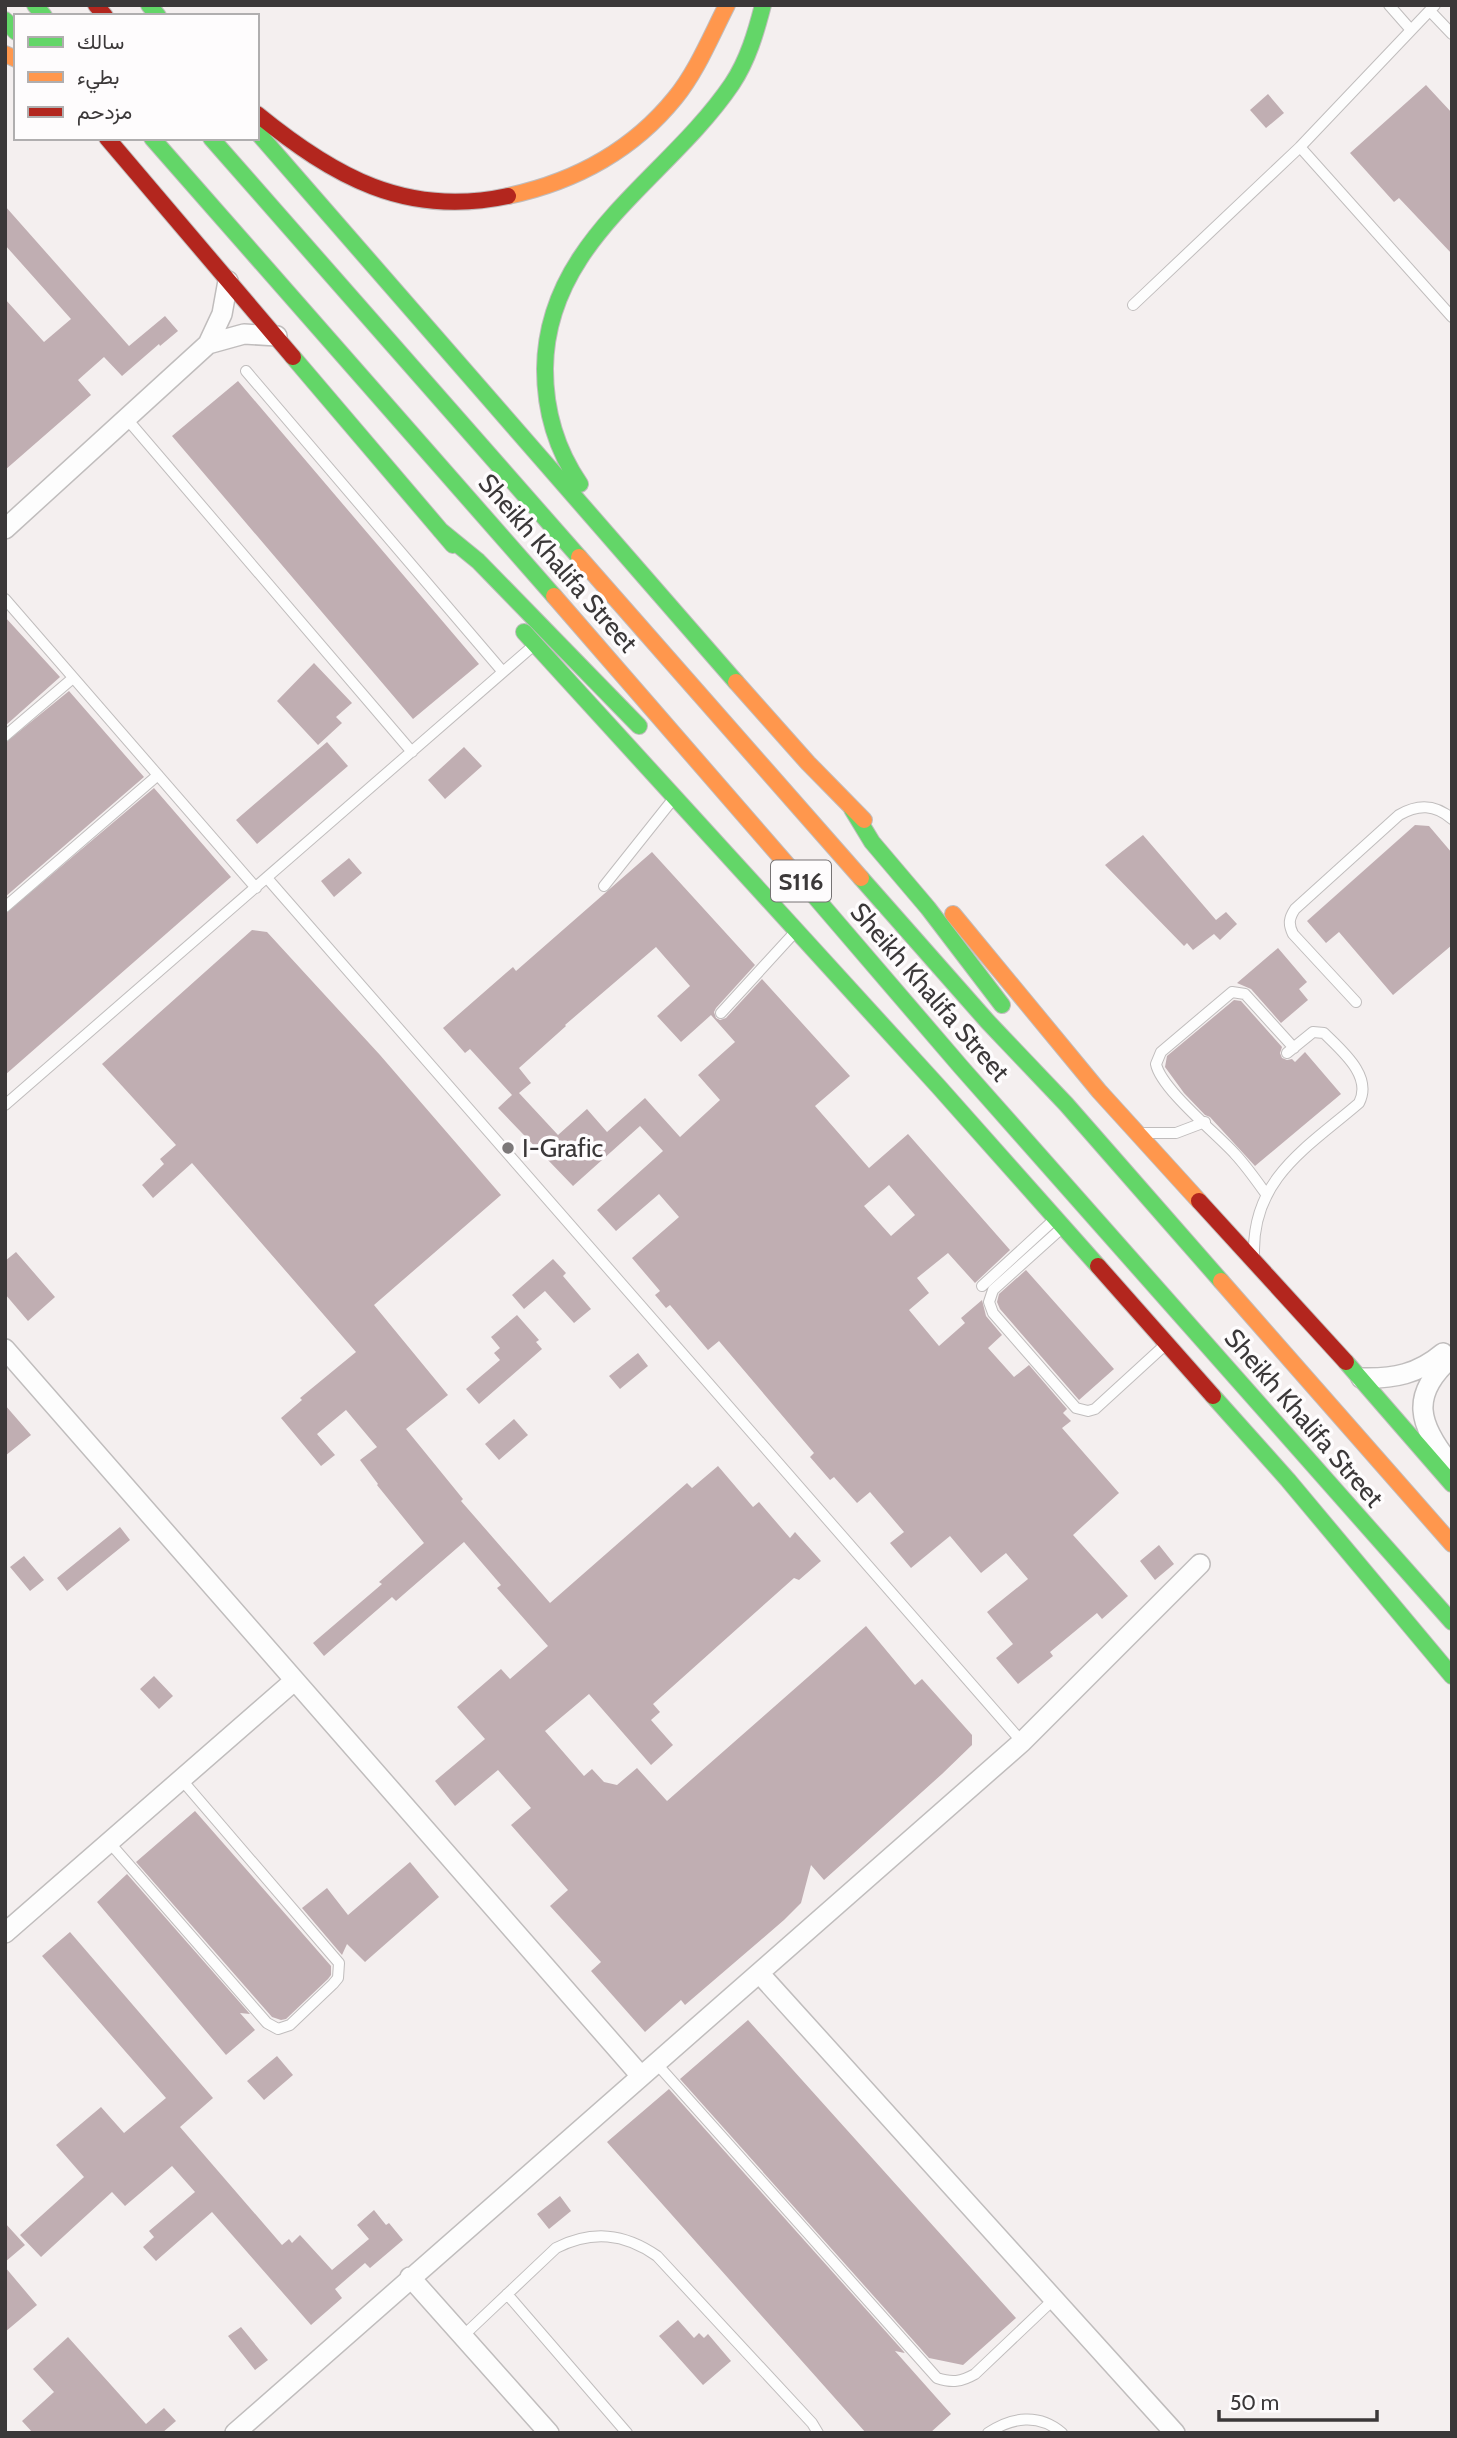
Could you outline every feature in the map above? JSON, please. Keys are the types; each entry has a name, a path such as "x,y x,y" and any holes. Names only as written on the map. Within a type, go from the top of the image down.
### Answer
{"main road":[{"path":"259,116 331,168 379,189 410,197 451,201 492,200 534,192 575,177 612,156 646,130 674,98 698,62 727,5"},
{"path":"646,580 630,546 574,477 555,435 547,409 544,347 551,314 562,284 599,231 674,152 731,85 746,58 763,5"},
{"path":"259,134 807,763 947,907 1099,1091 1361,1378 1452,1485"},
{"path":"109,140 277,336 534,645 796,931 1167,1344 1288,1480 1452,1676"},
{"name":"Sheikh Khalifa Street","path":"154,140 724,790 961,1068 1452,1622"},
{"name":"Sheikh Khalifa Street","path":"213,140 988,1022 1066,1104 1452,1544"},
{"path":"440,530 463,545 653,741"},
{"path":"670,754 724,790"},
{"path":"852,809 872,842 928,908 1013,1019"},
{"path":"1036,1049 1066,1104"}],"street":[{"path":"5,529 208,344 222,314 228,281"},
{"path":"208,344 244,334 277,336"},
{"path":"1361,1378 1397,1377 1415,1372 1452,1345"},
{"path":"8,1357 641,2076"},
{"path":"1452,1357 1431,1379 1424,1396 1422,1414 1432,1440 1452,1466"},
{"path":"235,2433 1022,1742 1200,1564"},
{"path":"5,1933 294,1681"},
{"path":"760,1974 1175,2433"},
{"path":"410,2277 549,2433"}],"lane":[{"path":"1388,5 1411,30"},
{"path":"1133,305 1300,148 1432,8 1452,34"},
{"path":"1300,148 1452,317"},
{"path":"246,371 503,672"},
{"path":"127,419 412,752"},
{"path":"5,599 256,888"},
{"path":"5,1105 534,645"},
{"path":"5,736 73,678"},
{"path":"5,907 158,775"},
{"path":"604,886 674,797"},
{"path":"1356,1002 1293,934 1289,926 1290,917 1295,909 1399,815 1409,809 1421,807 1433,808 1452,819"},
{"path":"267,878 1022,1742"},
{"path":"721,1013 796,931"},
{"path":"1254,1262 1255,1227 1266,1194 1286,1165 1359,1103 1364,1094 1364,1083 1360,1073 1324,1033 1312,1032 1290,1050 1245,994 1232,992 1161,1052 1156,1064 1161,1076 1237,1156 1266,1194"},
{"path":"1137,1131 1150,1134 1176,1133 1204,1122"},
{"path":"982,1286 1059,1223"},
{"path":"1059,1223 993,1290 989,1302 993,1313 1076,1408 1088,1411 1095,1409 1167,1344"},
{"path":"109,1842 267,2023 278,2029 290,2025 333,1984 340,1971 339,1963 181,1779"},
{"path":"656,2063 937,2378 950,2382 963,2381 975,2374 1054,2299"},
{"path":"463,2336 556,2248 588,2236 625,2238 642,2245 657,2256 812,2423 818,2433"},
{"path":"507,2294 627,2433"},
{"path":"988,2433 1001,2424 1029,2419 1044,2421 1062,2433"}],"building":[{"path":"1426,85 1452,113 1452,254 1399,198 1394,202 1350,153"},
{"path":"1268,94 1284,113 1266,128 1250,110"},
{"path":"5,206 129,346 165,316 178,331 122,376 104,357 78,380 91,395 5,470 5,299 44,342 71,319 5,245"},
{"path":"238,381 479,664 413,719 172,436"},
{"path":"5,617 60,677 5,726"},
{"path":"314,663 352,703 336,717 342,723 318,745 277,701"},
{"path":"69,691 144,777 5,897 5,743"},
{"path":"327,742 348,766 257,844 236,820"},
{"path":"464,747 482,766 445,799 428,780"},
{"path":"154,788 231,877 5,1075 5,914"},
{"path":"1415,825 1429,826 1452,853 1452,945 1393,995 1339,932 1326,943 1307,921"},
{"path":"1143,835 1216,920 1226,912 1237,924 1220,940 1214,934 1193,950 1187,943 1184,946 1105,865"},
{"path":"652,852 755,965 716,1008 716,1018 726,1018 762,979 850,1076 815,1106 869,1168 908,1134 1010,1250 975,1283 948,1253 917,1278 929,1293 909,1310 939,1346 965,1323 961,1318 982,1300 986,1316 1002,1335 988,1348 1014,1377 1029,1365 1067,1409 1063,1413 1071,1421 1062,1428 1119,1493 1073,1535 1128,1596 1102,1619 1097,1613 1050,1652 1053,1656 1018,1684 996,1658 1013,1644 987,1612 1028,1579 1006,1553 981,1573 950,1536 911,1568 890,1543 904,1532 870,1492 857,1503 834,1477 830,1480 810,1457 814,1453 719,1341 708,1350 670,1305 666,1308 655,1295 660,1291 632,1258 679,1217 659,1194 616,1231 597,1210 663,1151 640,1126 573,1186 498,1108 512,1095 470,1049 465,1053 443,1028 513,967 516,971","holes":["656,947 690,986 657,1016 681,1042 711,1015 735,1042 698,1075 720,1100 680,1137 645,1098 607,1132 587,1109 558,1135 519,1093 531,1083 519,1068","889,1185 915,1215 891,1236 864,1206"]},
{"path":"349,858 362,873 334,897 321,881"},
{"path":"252,930 267,932 380,1055 501,1195 374,1305 448,1395 406,1429 463,1499 461,1501 550,1603 687,1483 692,1488 718,1466 753,1507 759,1502 790,1538 795,1532 821,1561 799,1580 794,1578 653,1704 660,1712 651,1720 673,1745 651,1765 589,1694 545,1731 584,1776 592,1769 604,1782 617,1785 637,1768 667,1801 866,1626 915,1685 922,1679 972,1735 972,1745 824,1880 811,1865 801,1903 685,2005 681,2000 645,2032 591,1971 601,1962 550,1906 568,1890 511,1825 531,1808 498,1770 455,1806 435,1781 485,1739 457,1707 501,1669 510,1679 548,1646 497,1588 501,1585 464,1542 396,1601 392,1597 324,1656 313,1643 382,1584 379,1582 424,1543 360,1460 377,1447 346,1410 317,1434 335,1455 321,1466 281,1418 302,1400 300,1398 356,1352 192,1163 153,1198 142,1185 164,1164 160,1159 176,1145 102,1064"},
{"path":"1278,948 1307,982 1299,989 1308,1000 1281,1023 1251,989 1237,983"},
{"path":"1234,1000 1241,1001 1282,1047 1282,1058 1295,1062 1305,1052 1341,1094 1255,1166 1184,1093 1165,1067 1167,1056"},
{"path":"16,1252 55,1297 28,1321 5,1294 5,1261"},
{"path":"553,1259 566,1273 563,1276 591,1309 574,1323 545,1291 524,1309 512,1295"},
{"path":"1026,1270 1114,1369 1079,1400 1000,1309 997,1302 999,1294"},
{"path":"517,1315 539,1340 536,1342 542,1349 479,1404 466,1389 500,1360 494,1353 500,1348 491,1337"},
{"path":"638,1353 648,1366 620,1389 609,1376"},
{"path":"5,1405 31,1435 5,1456"},
{"path":"514,1419 528,1435 499,1460 485,1444"},
{"path":"120,1527 130,1540 67,1591 57,1578"},
{"path":"1159,1545 1174,1564 1155,1580 1140,1561"},
{"path":"24,1556 44,1580 30,1591 10,1567"},
{"path":"154,1676 173,1696 159,1709 140,1689"},
{"path":"195,1811 331,1966 328,1979 286,2019 272,2017 136,1862"},
{"path":"410,1862 439,1897 365,1962 347,1944 342,1955 302,1908 327,1888 348,1915"},
{"path":"127,1874 250,2014 240,2013 255,2030 226,2055 97,1902"},
{"path":"70,1932 213,2098 180,2127 282,2245 289,2239 292,2243 300,2235 332,2270 369,2239 357,2225 374,2210 403,2240 370,2268 365,2263 335,2289 342,2298 311,2325 212,2212 156,2261 143,2247 154,2237 149,2231 195,2192 172,2166 125,2206 112,2192 41,2257 20,2235 84,2177 56,2145 101,2107 124,2133 166,2098 42,1956"},
{"path":"748,2020 1016,2318 963,2365 929,2358 680,2079"},
{"path":"277,2056 293,2075 264,2100 247,2081"},
{"path":"669,2089 905,2353 895,2351 951,2414 930,2433 866,2433 607,2142"},
{"path":"560,2196 571,2211 549,2229 537,2214"},
{"path":"5,2223 25,2245 5,2262"},
{"path":"5,2267 37,2305 5,2332"},
{"path":"678,2320 694,2338 699,2333 704,2338 708,2334 731,2361 703,2385 659,2336"},
{"path":"241,2327 268,2360 255,2370 228,2336"},
{"path":"68,2337 146,2424 164,2408 176,2421 162,2433 33,2433 22,2421 54,2392 33,2369"}],"traffic: fast":[{"path":"35,5 42,14"},
{"path":"149,5 156,14"},
{"path":"580,484 558,443 547,400 545,369 551,324 566,284 587,247 614,214 676,151 732,84 747,56 763,5"},
{"path":"5,20 14,30"},
{"path":"259,134 736,682"},
{"path":"154,140 554,596"},
{"path":"213,140 579,557"},
{"path":"293,357 453,545"},
{"path":"440,530 478,561 639,726"},
{"path":"524,632 938,1086 1098,1266"},
{"path":"852,809 872,842 928,908 1002,1005"},
{"path":"861,878 988,1022 1066,1104 1221,1281"},
{"path":"810,891 961,1067 1452,1622"},
{"path":"1346,1362 1452,1484"},
{"path":"1213,1396 1288,1480 1452,1676"}],"traffic: slow":[{"path":"508,196 578,173 600,162 640,134 683,88 727,5"},
{"path":"5,54 14,58"},
{"path":"579,557 861,878"},
{"path":"554,596 810,891"},
{"path":"736,682 808,763 864,820"},
{"path":"953,914 1099,1091 1199,1201"},
{"path":"1221,1281 1452,1544"}],"traffic: jam":[{"path":"96,5 103,14"},
{"path":"259,116 314,156 373,187 436,201 471,201 508,196"},
{"path":"109,140 293,357"},
{"path":"1199,1201 1346,1362"},
{"path":"1098,1266 1213,1396"}],"place":[{"name":"I-Grafic","path":"508,1148"}]}
